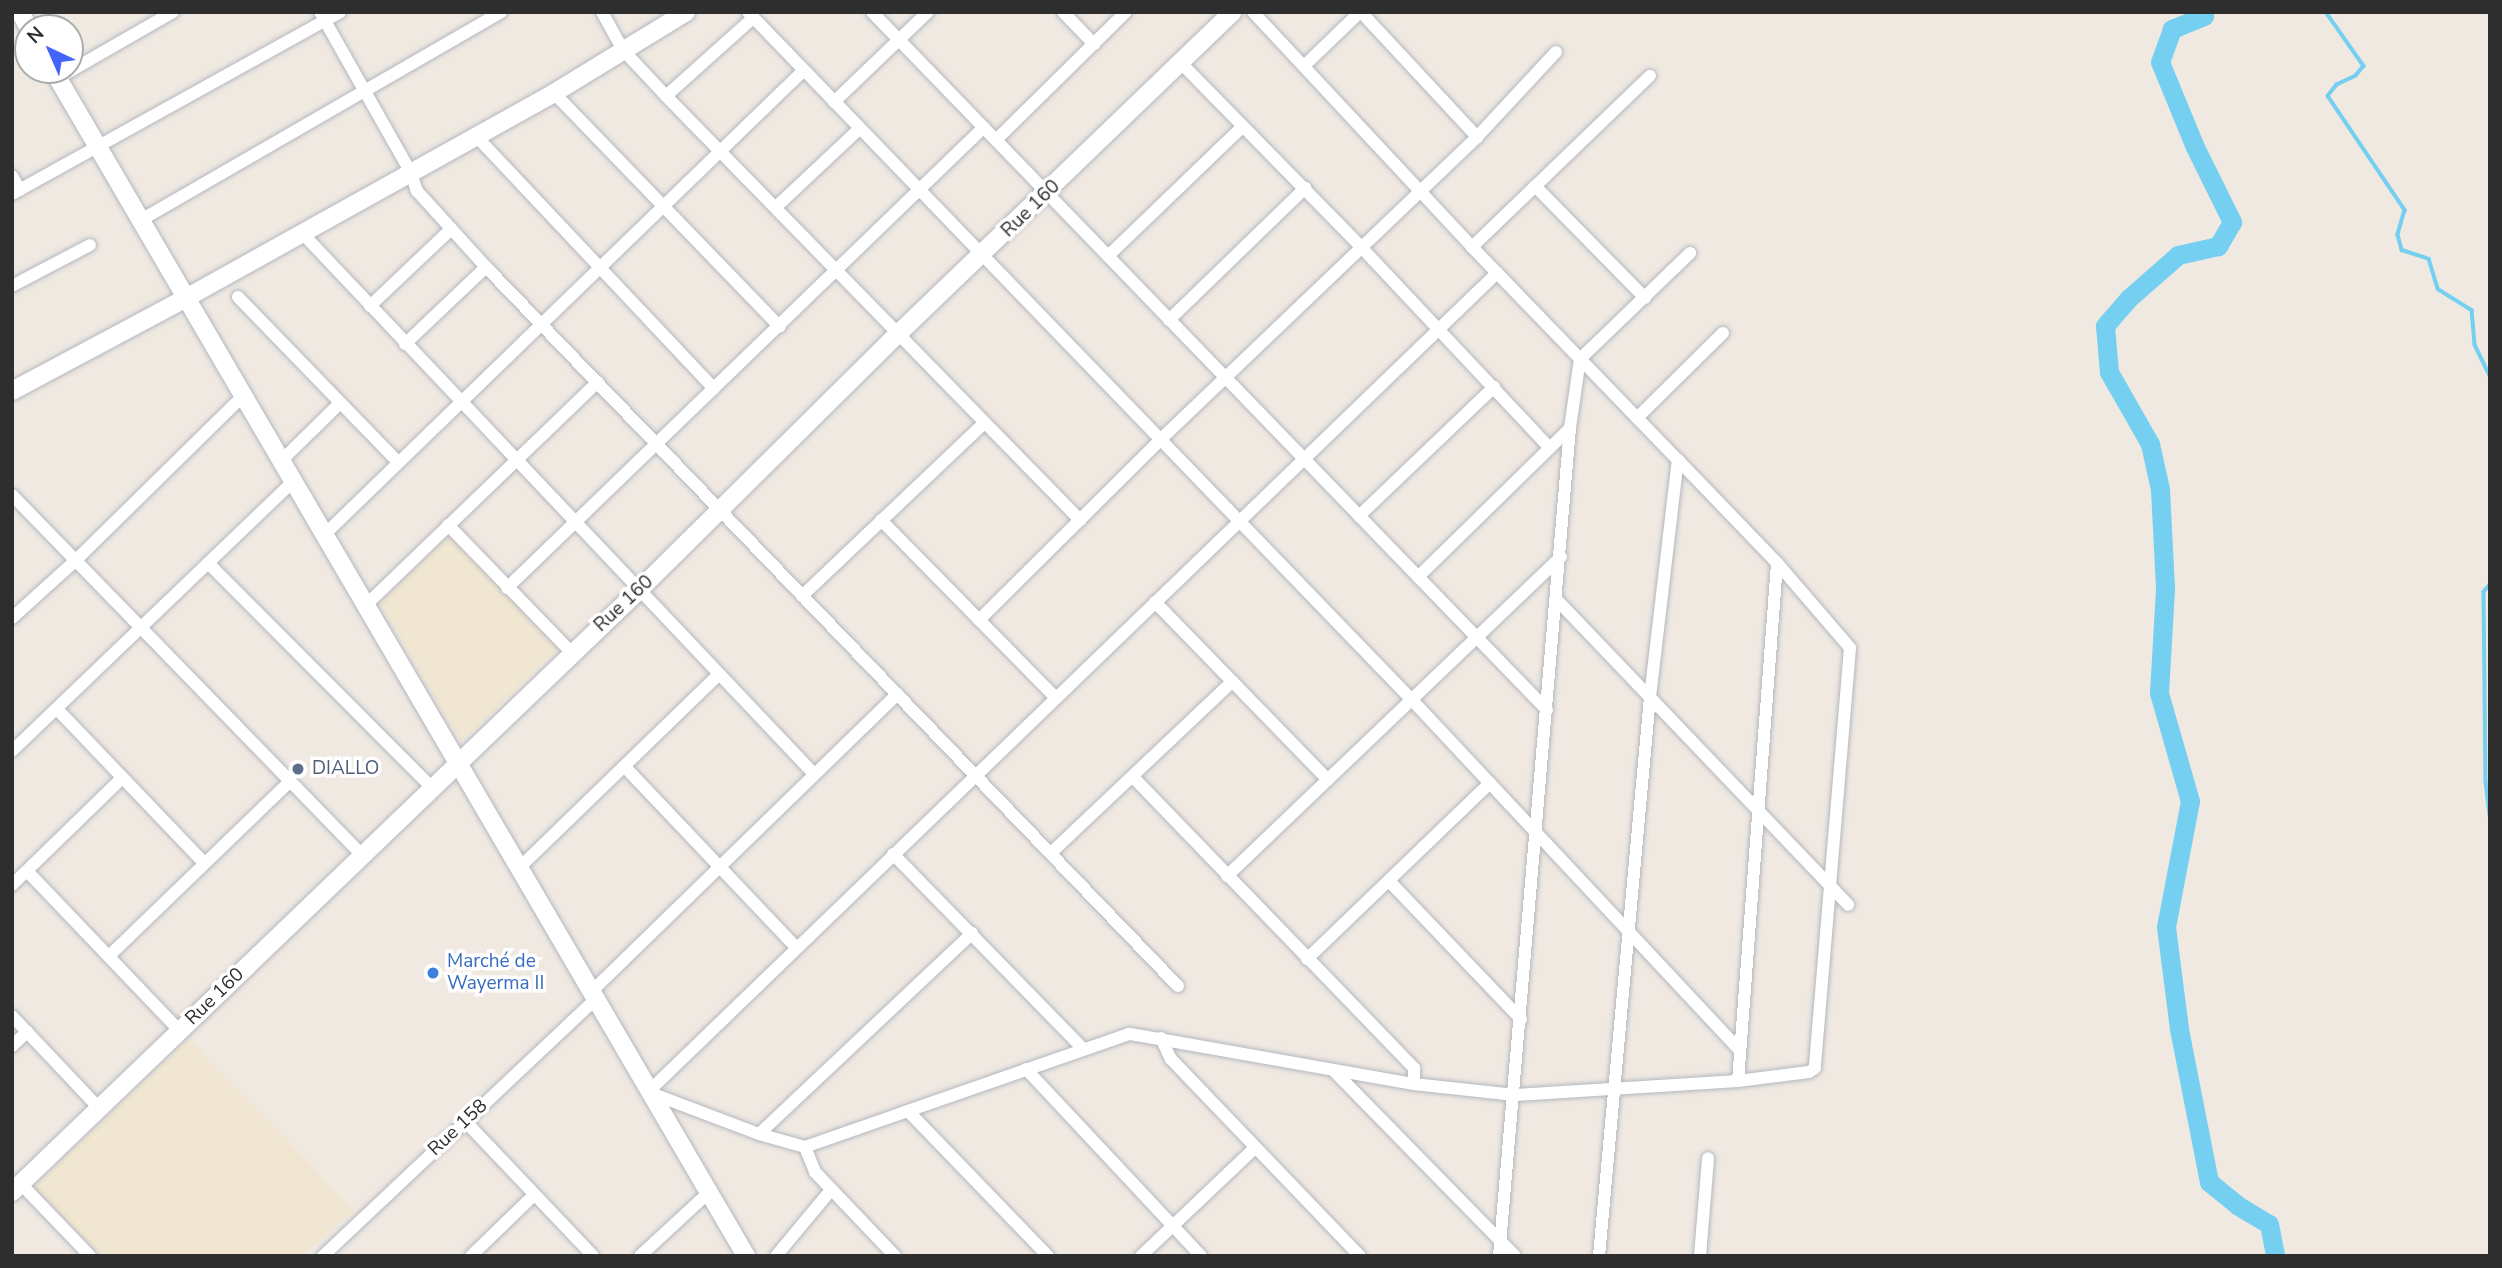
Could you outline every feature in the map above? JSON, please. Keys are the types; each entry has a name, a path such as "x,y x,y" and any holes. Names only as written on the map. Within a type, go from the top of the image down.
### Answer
{"street":[{"path":"84,59 173,12"},
{"path":"12,176 16,192 323,17 340,12"},
{"path":"141,220 501,12"},
{"path":"602,12 623,50 666,96 1080,520"},
{"path":"12,391 303,234 554,93 686,12"},
{"path":"872,12 1546,710"},
{"path":"834,102 928,12"},
{"path":"1063,12 1094,44"},
{"path":"996,140 1126,12"},
{"name":"Rue 160","path":"17,1188 571,652 639,590 899,333 983,255 1232,12"},
{"path":"648,1092 760,1135 805,1147 1129,1034 1335,1072 1515,1095 1738,1081 1809,1072 1815,1068 1850,648 1777,563 1472,247 1253,12"},
{"path":"1304,66 1360,12 1477,137"},
{"path":"666,96 751,15 1159,441 1412,700 1739,1049"},
{"path":"323,17 411,173 417,191 541,325 1052,852 1178,986"},
{"path":"979,620 1159,441 1477,137 1556,52"},
{"path":"1181,63 1362,248 1550,448"},
{"path":"324,535 804,70"},
{"path":"1472,247 1650,76"},
{"path":"62,84 592,997 746,1256"},
{"path":"554,93 780,327"},
{"path":"1108,256 1243,126"},
{"path":"507,587 780,327 984,127"},
{"path":"776,207 859,129"},
{"path":"476,136 714,389"},
{"path":"1535,186 1645,298"},
{"path":"1169,320 1304,188"},
{"path":"370,306 451,229"},
{"path":"303,234 814,774"},
{"path":"12,286 90,245"},
{"path":"1499,1256 1515,1095 1570,428 1580,359 1690,253"},
{"path":"405,344 486,267"},
{"path":"648,1092 1055,696 1497,273"},
{"path":"238,297 398,462"},
{"path":"1637,418 1723,333"},
{"path":"365,606 598,382"},
{"path":"1359,516 1494,387"},
{"path":"12,618 75,561 243,396"},
{"path":"280,462 340,403"},
{"path":"802,596 984,423"},
{"path":"1418,577 1570,428"},
{"path":"1599,1256 1612,1089 1650,696 1678,460"},
{"path":"12,751 293,482"},
{"path":"12,495 361,854"},
{"path":"881,520 1055,696"},
{"path":"448,525 571,652"},
{"path":"1227,876 1561,557"},
{"path":"208,563 431,787"},
{"path":"1738,1081 1777,563"},
{"path":"1556,599 1848,905"},
{"path":"1156,602 1328,780"},
{"path":"518,869 719,674"},
{"path":"1052,852 1232,682"},
{"name":"Rue 158","path":"323,1256 592,997 719,866 898,694"},
{"path":"57,709 204,863"},
{"path":"624,766 796,947"},
{"path":"1133,777 1414,1068 1414,1084"},
{"path":"12,885 122,778"},
{"path":"109,956 290,781"},
{"path":"1307,959 1490,783"},
{"path":"893,854 1083,1049"},
{"path":"27,871 180,1031"},
{"path":"1389,881 1521,1018"},
{"path":"760,1135 972,933"},
{"path":"12,1016 99,1108"},
{"path":"12,1046 27,1032"},
{"path":"1161,1038 1171,1059 1360,1256"},
{"path":"1026,1069 1201,1256"},
{"path":"1335,1072 1514,1256"},
{"path":"908,1111 1048,1256"},
{"path":"465,1121 593,1256"},
{"path":"805,1147 815,1172 895,1256"},
{"path":"1141,1256 1255,1148"},
{"path":"1700,1256 1707,1158"},
{"path":"17,1188 90,1256"},
{"path":"776,1256 831,1190"},
{"path":"640,1256 708,1193"},
{"path":"471,1256 534,1195"}],"shaded area":[{"path":"450,535 558,648 461,742 380,603"},
{"path":"189,1039 354,1210 303,1256 103,1256 33,1188"}],"waterway":[{"path":"2203,12 2204,16 2172,29 2160,62 2195,147 2232,222 2218,246 2178,255 2129,298 2105,326 2109,372 2150,444 2160,489 2165,589 2159,693 2190,801 2166,927 2179,1029 2209,1182 2237,1205 2269,1224 2275,1256"},
{"path":"2326,12 2364,66 2356,76 2337,85 2328,96 2405,210 2398,235 2402,250 2429,259 2438,289 2472,310 2475,345 2490,376"},
{"path":"2490,585 2484,592 2486,782 2490,816"}],"place":[{"name":"DIALLO","path":"298,769"},
{"name":"Marché de Wayerma II","path":"433,973"}]}
